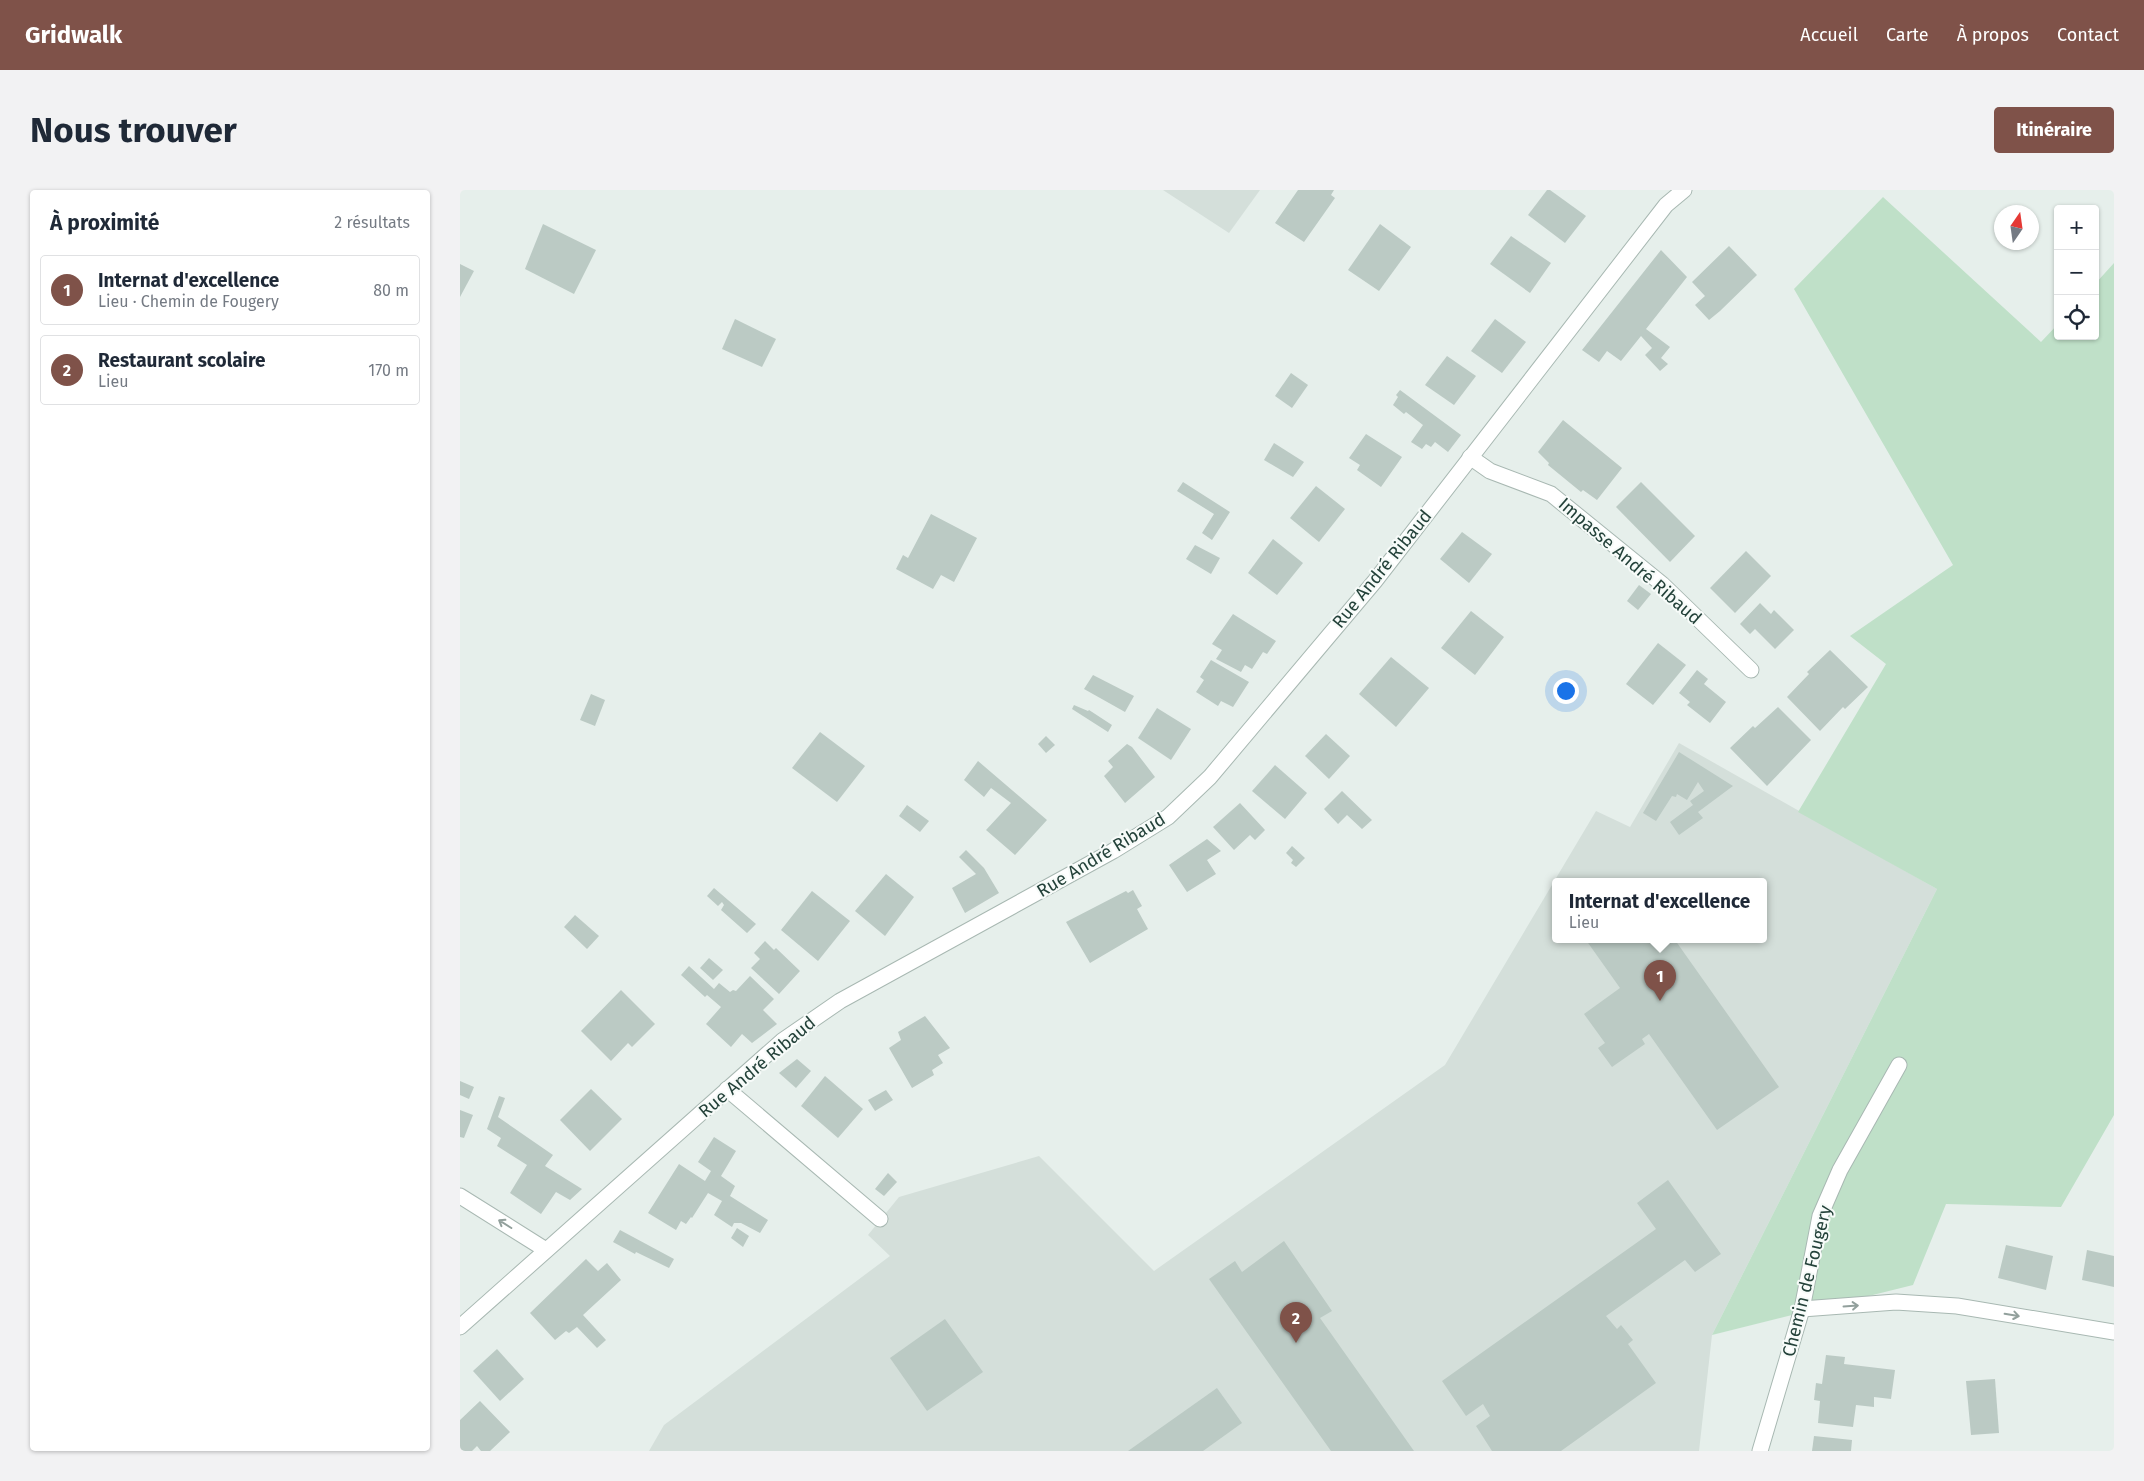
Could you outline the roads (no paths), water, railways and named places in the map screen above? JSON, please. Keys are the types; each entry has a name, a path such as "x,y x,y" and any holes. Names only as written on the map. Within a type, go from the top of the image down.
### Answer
{"street":[{"name":"Rue André Ribaud","path":"460,1327 782,1041 840,1001 1113,851 1168,817 1210,777 1369,588 1666,206 1684,190"},
{"name":"Impasse André Ribaud","path":"1470,457 1490,471 1551,494 1662,584 1751,670"},
{"name":"Chemin de Fougery","path":"1760,1451 1802,1309 1820,1216 1840,1170 1899,1065"},
{"path":"727,1089 880,1218"},
{"path":"460,1196 546,1250"},
{"path":"1802,1309 1896,1302 1957,1306 2114,1332"}],"place":[{"name":"Internat d'excellence","path":"1660,1001"},
{"name":"Restaurant scolaire","path":"1296,1343"}]}
